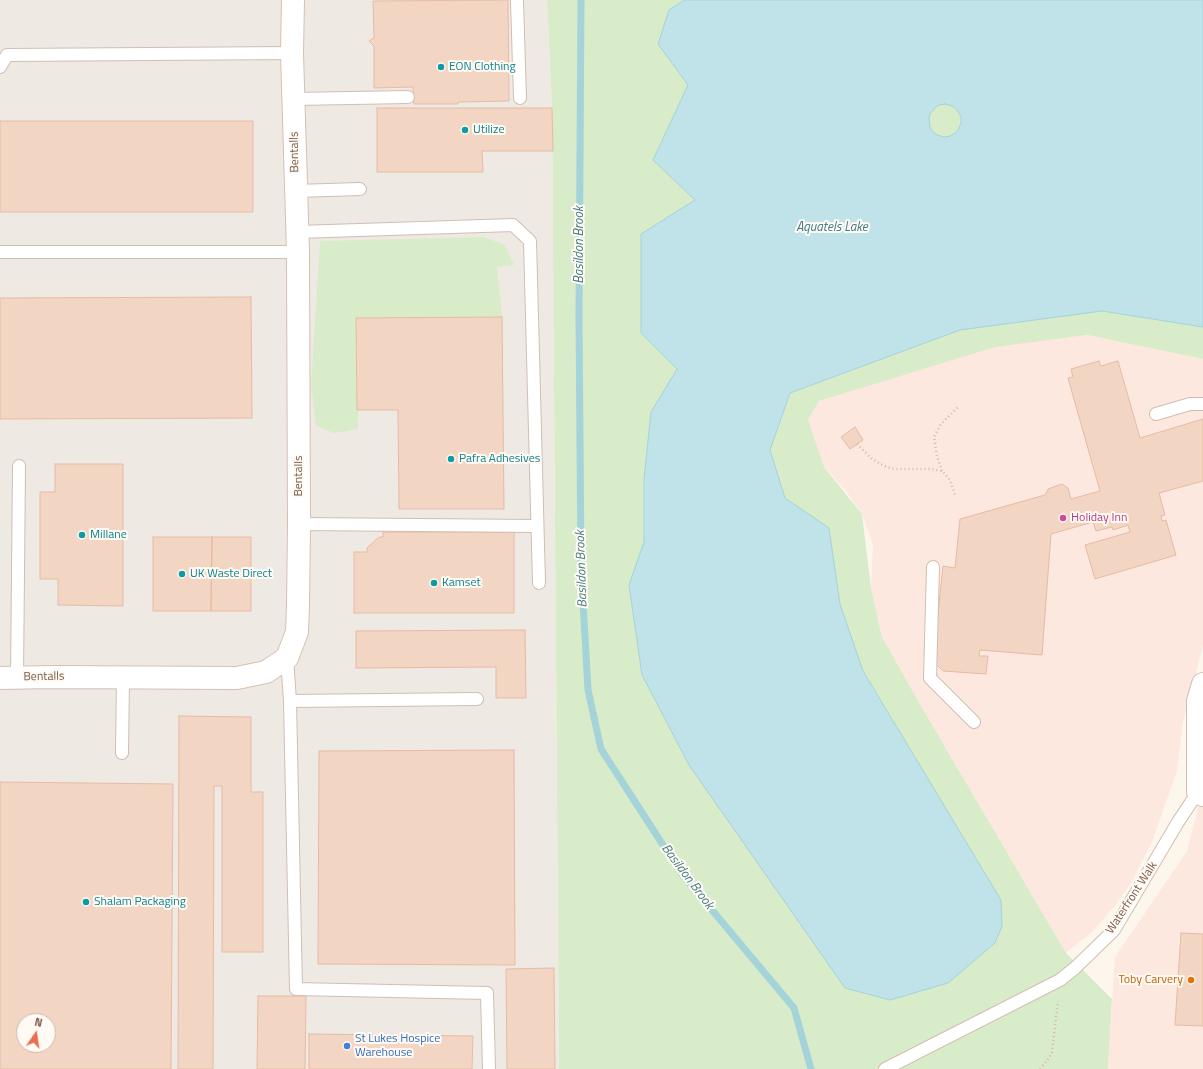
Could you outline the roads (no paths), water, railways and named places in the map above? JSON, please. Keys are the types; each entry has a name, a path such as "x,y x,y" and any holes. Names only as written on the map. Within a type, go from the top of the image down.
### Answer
{"street":[{"name":"Bentalls","path":"9,678 237,678 266,672 287,658 297,632 300,524 298,242 292,53 293,0"},
{"name":"Waterfront Walk","path":"1200,794 1198,701 1203,684"}],"lane":[{"path":"517,0 520,98"},
{"path":"0,67 7,55 292,53"},
{"path":"294,99 408,97"},
{"path":"296,190 360,189"},
{"path":"0,252 298,242 513,225 530,241 539,583"},
{"path":"1156,414 1190,404 1203,404"},
{"path":"9,678 19,466"},
{"path":"300,524 538,526"},
{"path":"933,567 930,678 974,722"},
{"path":"287,658 290,701 296,989 487,993 489,1069"},
{"path":"122,753 123,677"},
{"path":"290,701 477,699"},
{"name":"Waterfront Walk","path":"885,1069 1060,980 1084,960 1114,930 1178,822 1200,794"}],"water":[{"name":"Aquatels Lake","path":"684,0 1203,0 1203,327 1102,311 960,330 790,393 770,450 785,498 829,528 840,604 863,671 1001,900 1002,926 995,943 948,983 890,1000 845,988 689,765 642,675 629,585 644,542 644,479 651,412 677,369 641,333 641,234 695,200 653,160 688,85 658,44 669,10","holes":["945,104 952,106 957,110 961,117 961,123 958,130 950,136 944,137 937,135 930,127 930,114 939,105"]}],"waterway":[{"name":"Basildon Brook","path":"581,0 579,317 581,566 588,690 601,749 681,873 794,1008 811,1069"}],"place":[{"name":"EON Clothing","path":"441,67"},
{"name":"Utilize","path":"465,130"},
{"name":"Pafra Adhesives","path":"451,459"},
{"name":"Holiday Inn","path":"1063,518"},
{"name":"Millane","path":"82,535"},
{"name":"UK Waste Direct","path":"182,574"},
{"name":"Kamset","path":"434,583"},
{"name":"Shalam Packaging","path":"86,902"},
{"name":"Toby Carvery","path":"1191,980"},
{"name":"St Lukes Hospice Warehouse","path":"347,1046"}]}
